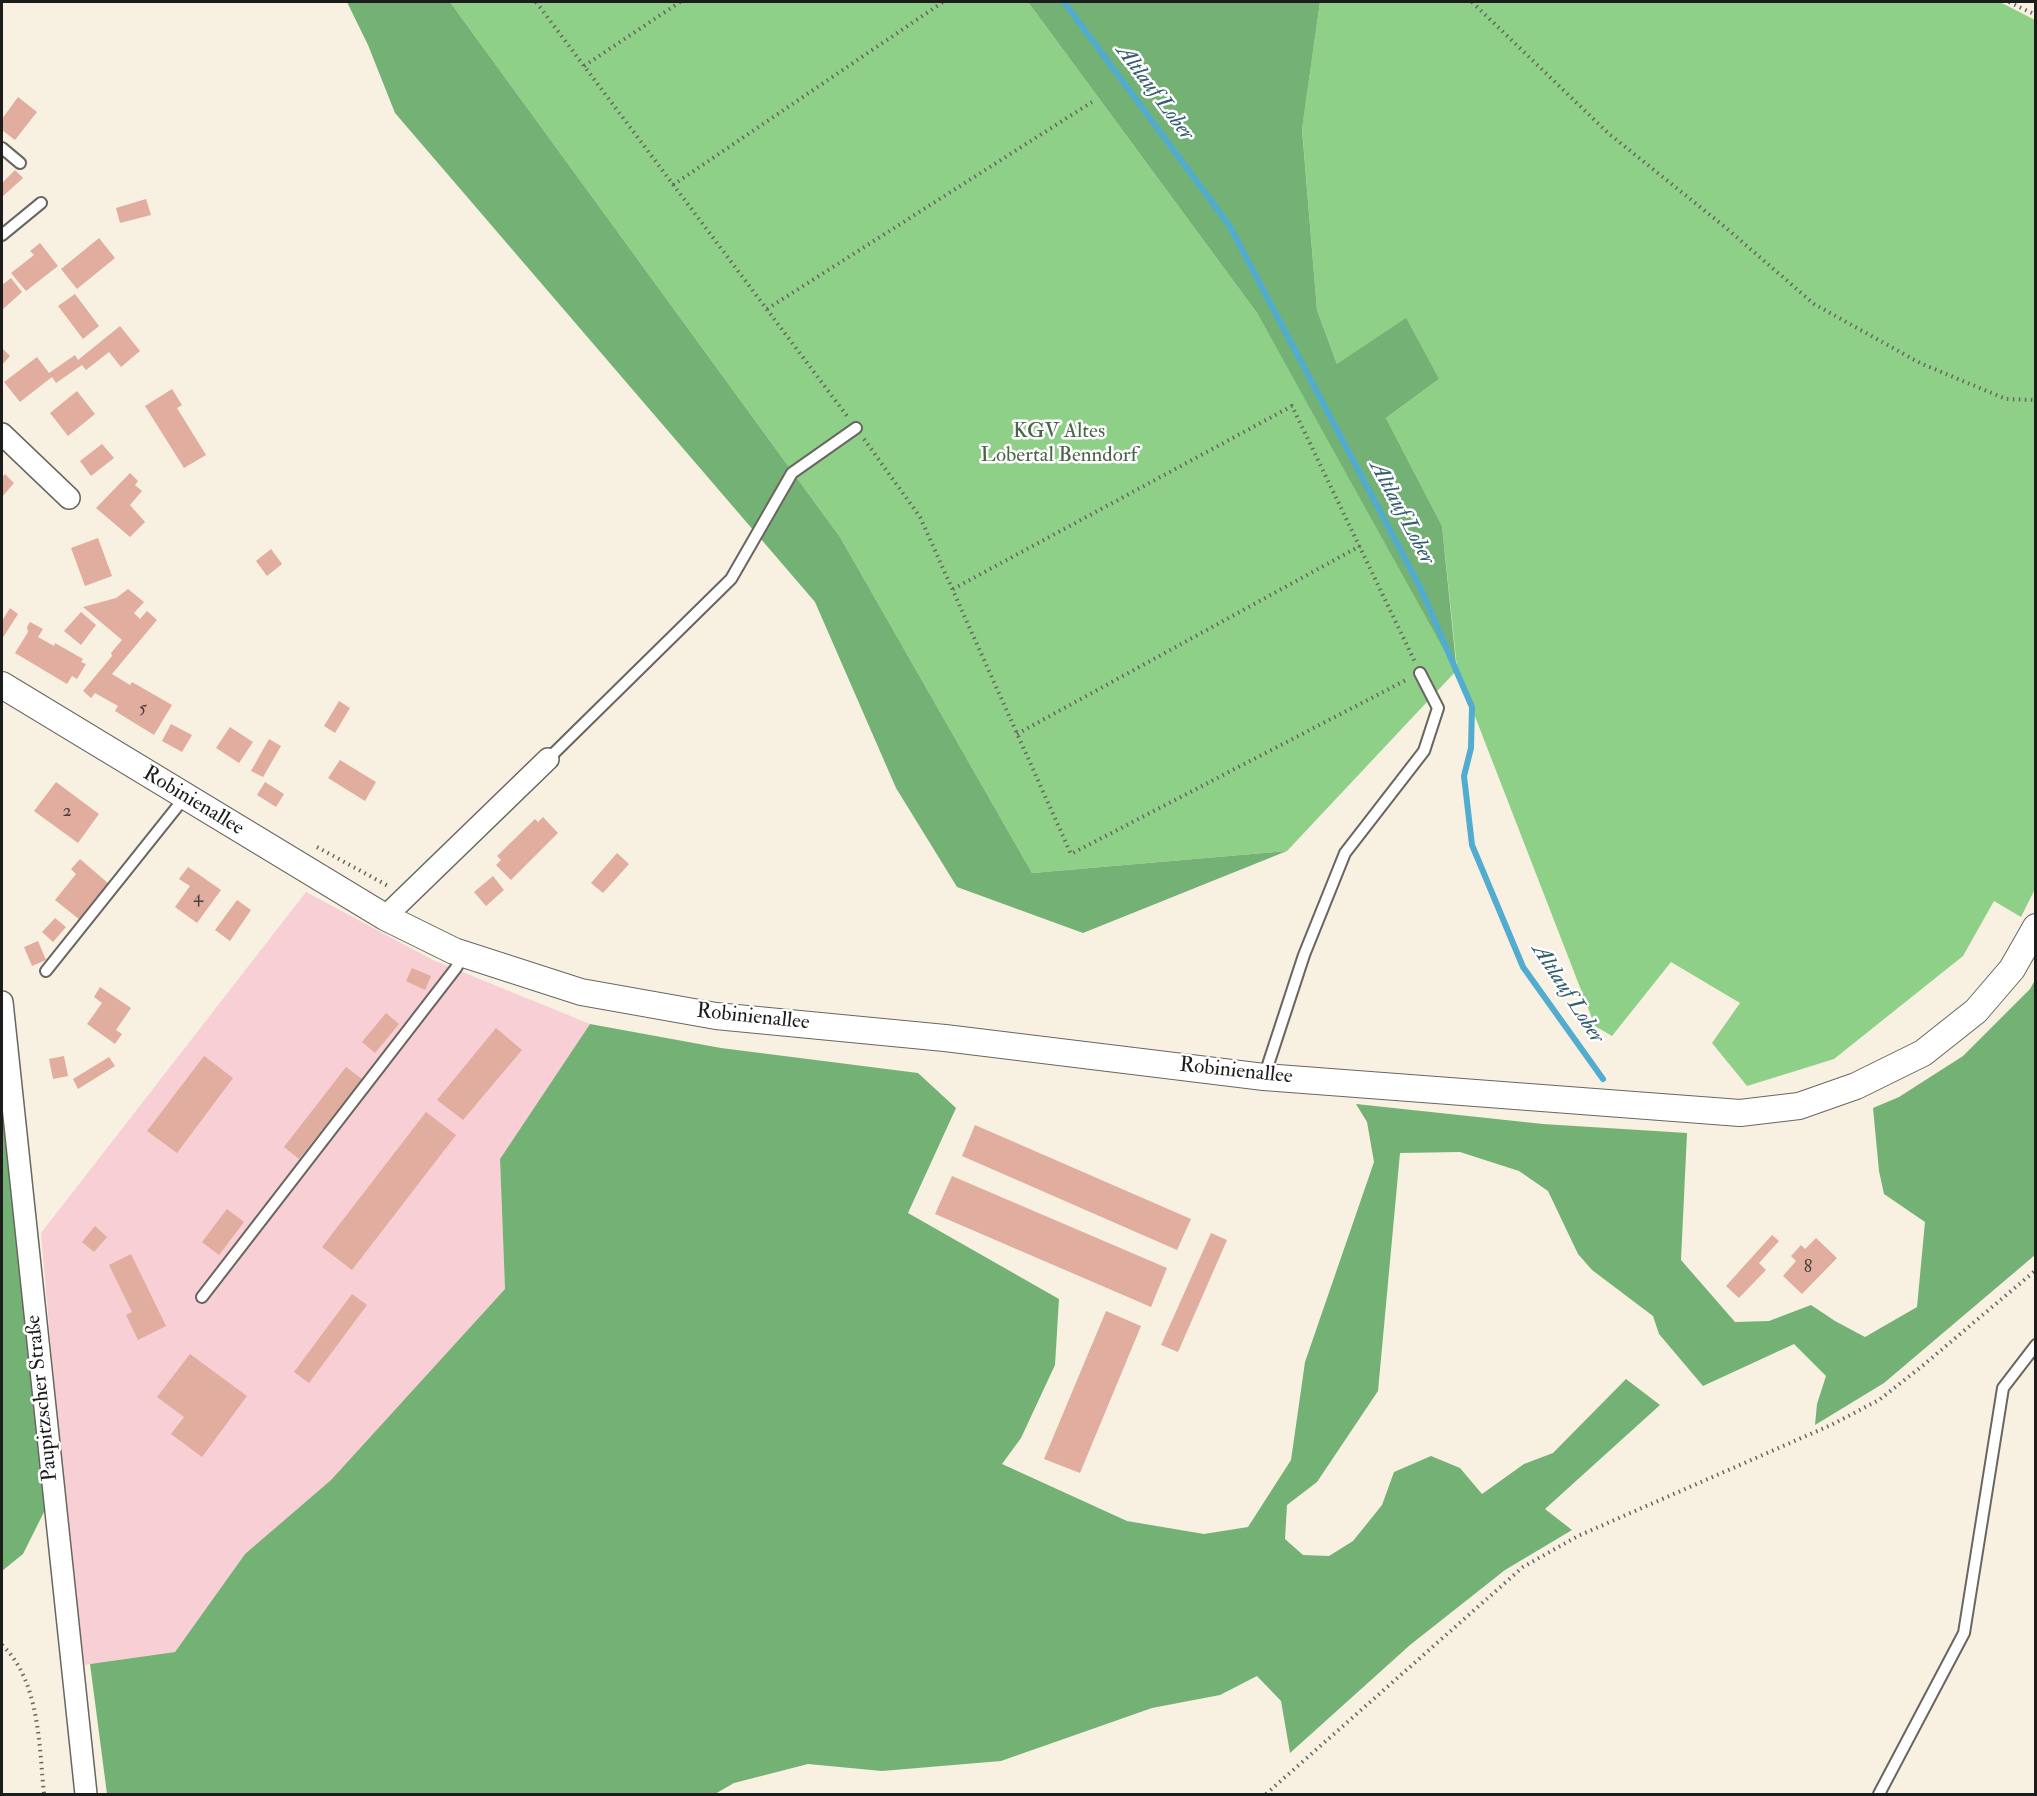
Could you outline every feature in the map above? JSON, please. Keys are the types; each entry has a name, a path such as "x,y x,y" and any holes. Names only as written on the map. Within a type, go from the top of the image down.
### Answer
{"street":[{"path":"2,434 69,498"},
{"name":"Robinienallee","path":"2,685 385,916 464,954 581,992 716,1016 945,1038 1264,1077 1740,1113 1799,1106 1856,1086 1923,1053 1976,1011 2012,969 2036,927"},
{"path":"385,916 548,759"},
{"name":"Paupitzscher Straße","path":"2,1002 86,1794"}],"lane":[{"path":"2,148 20,163"},
{"path":"2,235 41,203"},
{"path":"548,759 731,579 792,473 855,428"},
{"path":"1264,1077 1305,955 1345,853 1424,751 1438,708 1420,673"},
{"path":"46,971 186,797"},
{"path":"202,1297 456,968 464,954"},
{"path":"1879,1794 1964,1633 2002,1388 2036,1345"}],"path":[{"path":"536,2 920,517 1071,854 1420,673 1292,406 953,589"},
{"path":"584,66 680,2"},
{"path":"674,185 943,2"},
{"path":"1472,2 1608,133 1725,227 1814,304 1920,363 2006,399 2036,400"},
{"path":"2009,2 2036,15"},
{"path":"767,309 1092,102"},
{"path":"1017,734 1360,546"},
{"path":"1266,1794 1523,1567 1578,1536 1832,1425 1879,1400 2036,1270"},
{"path":"2,1645 12,1655 34,1704 44,1794"}],"shaded area":[{"path":"306,892 433,960 590,1024 500,1159 505,1289 331,1480 245,1554 175,1652 83,1665 65,1509 41,1233"}],"green space":[{"path":"347,2 450,2 840,537 1032,873 1287,851 1083,933 957,887 896,788 815,602 395,113 368,45"},
{"name":"KGV Altes Lobertal Benndorf","path":"450,2 1028,2 1257,313 1457,668 1442,526 1386,418 1439,379 1337,364 1317,310 1302,128 1320,2 2000,2 2035,20 2036,887 2021,917 1994,901 1963,956 1834,1059 1747,1086 1712,1043 1740,1003 1671,962 1612,1036 1595,1026 1457,670 1287,851 1032,873 840,537"},
{"path":"1028,2 1320,2 1302,129 1317,310 1337,364 1406,318 1439,379 1386,418 1442,526 1457,673 1257,313"},
{"path":"2035,980 2035,1255 1884,1383 1815,1425 1817,1404 1826,1376 1794,1344 1703,1386 1659,1334 1653,1316 1592,1270 1578,1254 1548,1191 1519,1171 1460,1152 1400,1153 1378,1391 1317,1482 1287,1505 1285,1539 1303,1555 1329,1556 1353,1541 1382,1505 1394,1472 1431,1456 1460,1468 1482,1494 1524,1464 1553,1453 1626,1379 1660,1405 1545,1509 1572,1530 1505,1570 1410,1645 1290,1753 1281,1701 1257,1676 1220,1695 1152,1708 1001,1761 882,1771 808,1764 734,1783 715,1794 107,1794 90,1664 175,1652 245,1554 331,1480 505,1289 500,1159 590,1024 721,1048 918,1073 956,1108 908,1213 1059,1299 1055,1365 1021,1438 1002,1464 1127,1521 1204,1534 1248,1527 1291,1460 1305,1362 1374,1162 1367,1122 1356,1104 1543,1124 1687,1133 1681,1260 1735,1322 1769,1321 1811,1305 1865,1337 1917,1307 1925,1222 1884,1194 1879,1171 1873,1108 1899,1097 1963,1056 2030,989"},
{"path":"2,1088 11,1192 47,1490 46,1508 23,1554 2,1571"}],"building":[{"path":"18,97 37,112 15,140 2,130 2,119"},
{"path":"15,170 23,178 2,197 2,183"},
{"path":"146,199 151,215 120,223 116,208"},
{"path":"99,238 115,258 77,289 61,269"},
{"path":"40,243 58,266 26,291 11,273 34,255 30,251"},
{"path":"11,278 22,292 2,310 2,285"},
{"path":"75,294 99,326 83,339 58,306"},
{"path":"120,326 140,351 121,367 109,352 86,370 82,365 56,383 52,377 20,402 4,382 37,357 49,373 75,355 78,360"},
{"path":"2,348 10,356 2,365"},
{"path":"172,389 182,405 177,408 206,455 184,468 145,406"},
{"path":"77,391 95,414 68,436 50,413"},
{"path":"102,444 114,458 91,476 80,461"},
{"path":"130,473 138,481 135,485 142,491 130,505 145,522 130,537 96,508"},
{"path":"5,474 14,483 2,497 2,478"},
{"path":"98,538 112,576 85,586 71,548"},
{"path":"271,549 282,564 267,576 256,561"},
{"path":"128,589 144,602 134,613 140,619 147,611 157,620 112,674 130,685 132,682 172,705 154,735 115,711 118,706 95,693 91,698 83,691 122,640 83,607 116,598"},
{"path":"10,608 18,614 2,639 2,621"},
{"path":"81,612 96,625 81,645 64,631"},
{"path":"30,622 43,629 38,637 54,646 55,643 83,659 81,662 86,664 77,679 72,676 67,684 15,653 28,632 27,627"},
{"path":"339,701 350,708 335,733 324,726"},
{"path":"171,724 192,735 182,752 162,741"},
{"path":"230,727 253,742 239,763 216,748"},
{"path":"269,739 281,746 263,777 251,771"},
{"path":"340,760 376,782 365,801 328,778"},
{"path":"56,782 99,814 78,843 34,811"},
{"path":"265,782 284,794 276,807 257,795"},
{"path":"543,817 558,833 511,880 496,865 501,860 497,856 535,819 538,822"},
{"path":"617,853 629,864 603,893 591,883"},
{"path":"80,859 109,884 80,920 55,900 76,874 71,869"},
{"path":"188,867 221,890 197,923 175,907 190,886 179,879"},
{"path":"493,876 504,890 486,906 474,892"},
{"path":"237,900 251,910 230,941 215,930"},
{"path":"55,918 66,927 53,942 42,932"},
{"path":"38,941 46,960 32,966 24,947"},
{"path":"412,968 431,976 425,990 406,981"},
{"path":"100,987 131,1008 116,1030 122,1034 115,1044 87,1024 102,1003 94,997"},
{"path":"386,1013 399,1024 375,1053 362,1042"},
{"path":"496,1028 522,1050 463,1120 437,1100"},
{"path":"64,1056 68,1076 53,1079 49,1059"},
{"path":"204,1056 233,1078 177,1153 147,1131"},
{"path":"109,1057 115,1066 78,1089 73,1079"},
{"path":"346,1067 362,1079 299,1159 284,1147"},
{"path":"426,1112 456,1135 352,1270 322,1247"},
{"path":"975,1125 1191,1219 1177,1250 962,1156"},
{"path":"952,1176 1167,1268 1151,1307 935,1214"},
{"path":"227,1209 244,1222 219,1255 202,1242"},
{"path":"95,1226 107,1237 94,1252 82,1242"},
{"path":"1211,1233 1227,1240 1178,1352 1161,1345"},
{"path":"1772,1235 1779,1241 1759,1263 1766,1270 1739,1298 1726,1286"},
{"path":"1816,1238 1837,1258 1802,1294 1783,1276 1796,1261 1791,1256 1801,1245 1805,1249"},
{"path":"131,1254 166,1326 138,1340 126,1315 132,1312 109,1265"},
{"path":"352,1294 367,1305 309,1383 294,1372"},
{"path":"1106,1311 1141,1326 1080,1473 1044,1459"},
{"path":"190,1354 247,1396 202,1457 171,1434 184,1417 157,1397"}],"waterway":[{"name":"Altlauf Lober","path":"1064,2 1229,225 1420,587 1472,707 1471,748 1464,776 1472,845 1523,967 1603,1079"}]}
